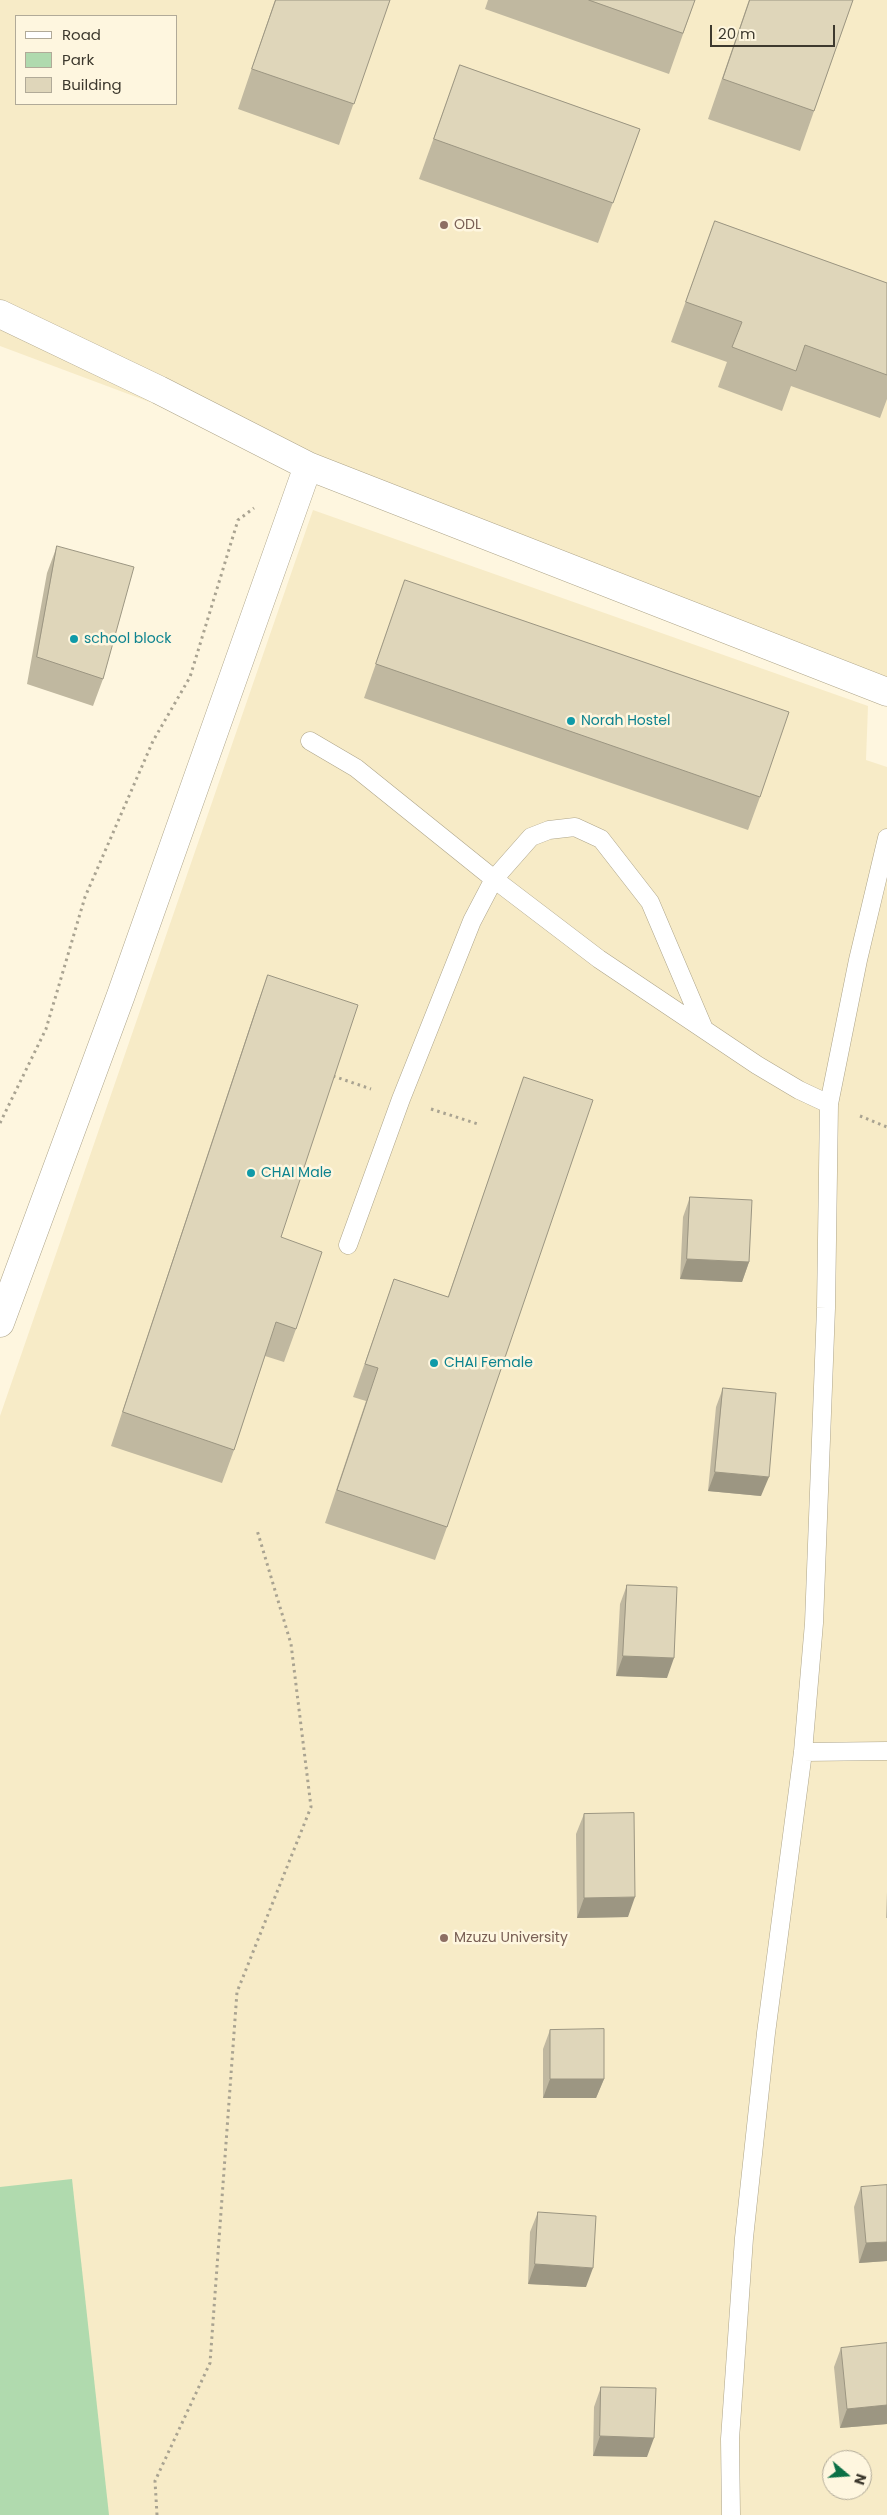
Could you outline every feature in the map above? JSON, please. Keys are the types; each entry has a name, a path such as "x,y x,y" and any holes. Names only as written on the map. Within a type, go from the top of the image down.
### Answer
{"street":[{"path":"0,314 159,390 308,466 887,692"},
{"path":"0,1323 121,995 308,466"}],"lane":[{"path":"310,741 356,768 494,880 599,958 765,1070 829,1104"},
{"path":"348,1245 401,1099 472,921 494,880 531,837 549,830 575,827 601,839 650,902 704,1029"},
{"path":"731,2515 730,2440 744,2238 766,2033 803,1752 814,1623 822,1457 829,1104 858,960 887,838"},
{"path":"803,1752 887,1751"}],"path":[{"path":"0,1123 46,1030 85,897 153,741 190,677 238,520 261,502"},
{"path":"333,1076 478,1124"},
{"path":"157,2515 155,2481 210,2363 237,1992 311,1807 291,1644 257,1530"}],"shaded area":[{"name":"ODL","path":"0,0 887,0 887,678 0,346"},
{"name":"Mzuzu University","path":"313,510 868,706 866,760 887,767 887,2515 0,2515 0,1416"}],"green space":[{"path":"72,2179 109,2515 0,2515 0,2187"}],"building":[{"path":"276,0 390,0 354,104 252,69"},
{"path":"589,0 695,0 683,33"},
{"path":"750,0 853,0 814,111 723,79"},
{"path":"460,65 640,129 613,203 434,139"},
{"path":"715,221 887,283 887,375 805,345 796,371 732,347 742,322 686,302"},
{"name":"school block","path":"57,546 134,567 103,679 37,657"},
{"name":"Norah Hostel","path":"405,580 789,712 760,797 376,664"},
{"name":"CHAI Male","path":"268,975 358,1005 281,1237 322,1252 296,1329 276,1322 234,1450 123,1412"},
{"name":"CHAI Female","path":"524,1077 593,1100 447,1527 337,1490 378,1368 365,1364 394,1279 448,1297"},
{"path":"690,1197 752,1200 749,1262 687,1259"},
{"path":"723,1388 776,1393 769,1477 715,1472"},
{"path":"627,1585 677,1587 674,1658 623,1656"},
{"path":"634,1813 635,1897 584,1898 584,1814"},
{"path":"604,2029 604,2079 550,2079 550,2030"},
{"path":"887,2185 887,2242 866,2243 861,2187"},
{"path":"538,2212 596,2216 593,2268 535,2264"},
{"path":"887,2343 887,2405 847,2409 841,2348"},
{"path":"601,2387 656,2388 654,2438 600,2436"}],"place":[{"name":"ODL","path":"444,225"},
{"name":"school block","path":"74,639"},
{"name":"Norah Hostel","path":"571,721"},
{"name":"CHAI Male","path":"251,1173"},
{"name":"CHAI Female","path":"434,1363"},
{"name":"Mzuzu University","path":"444,1938"}]}
